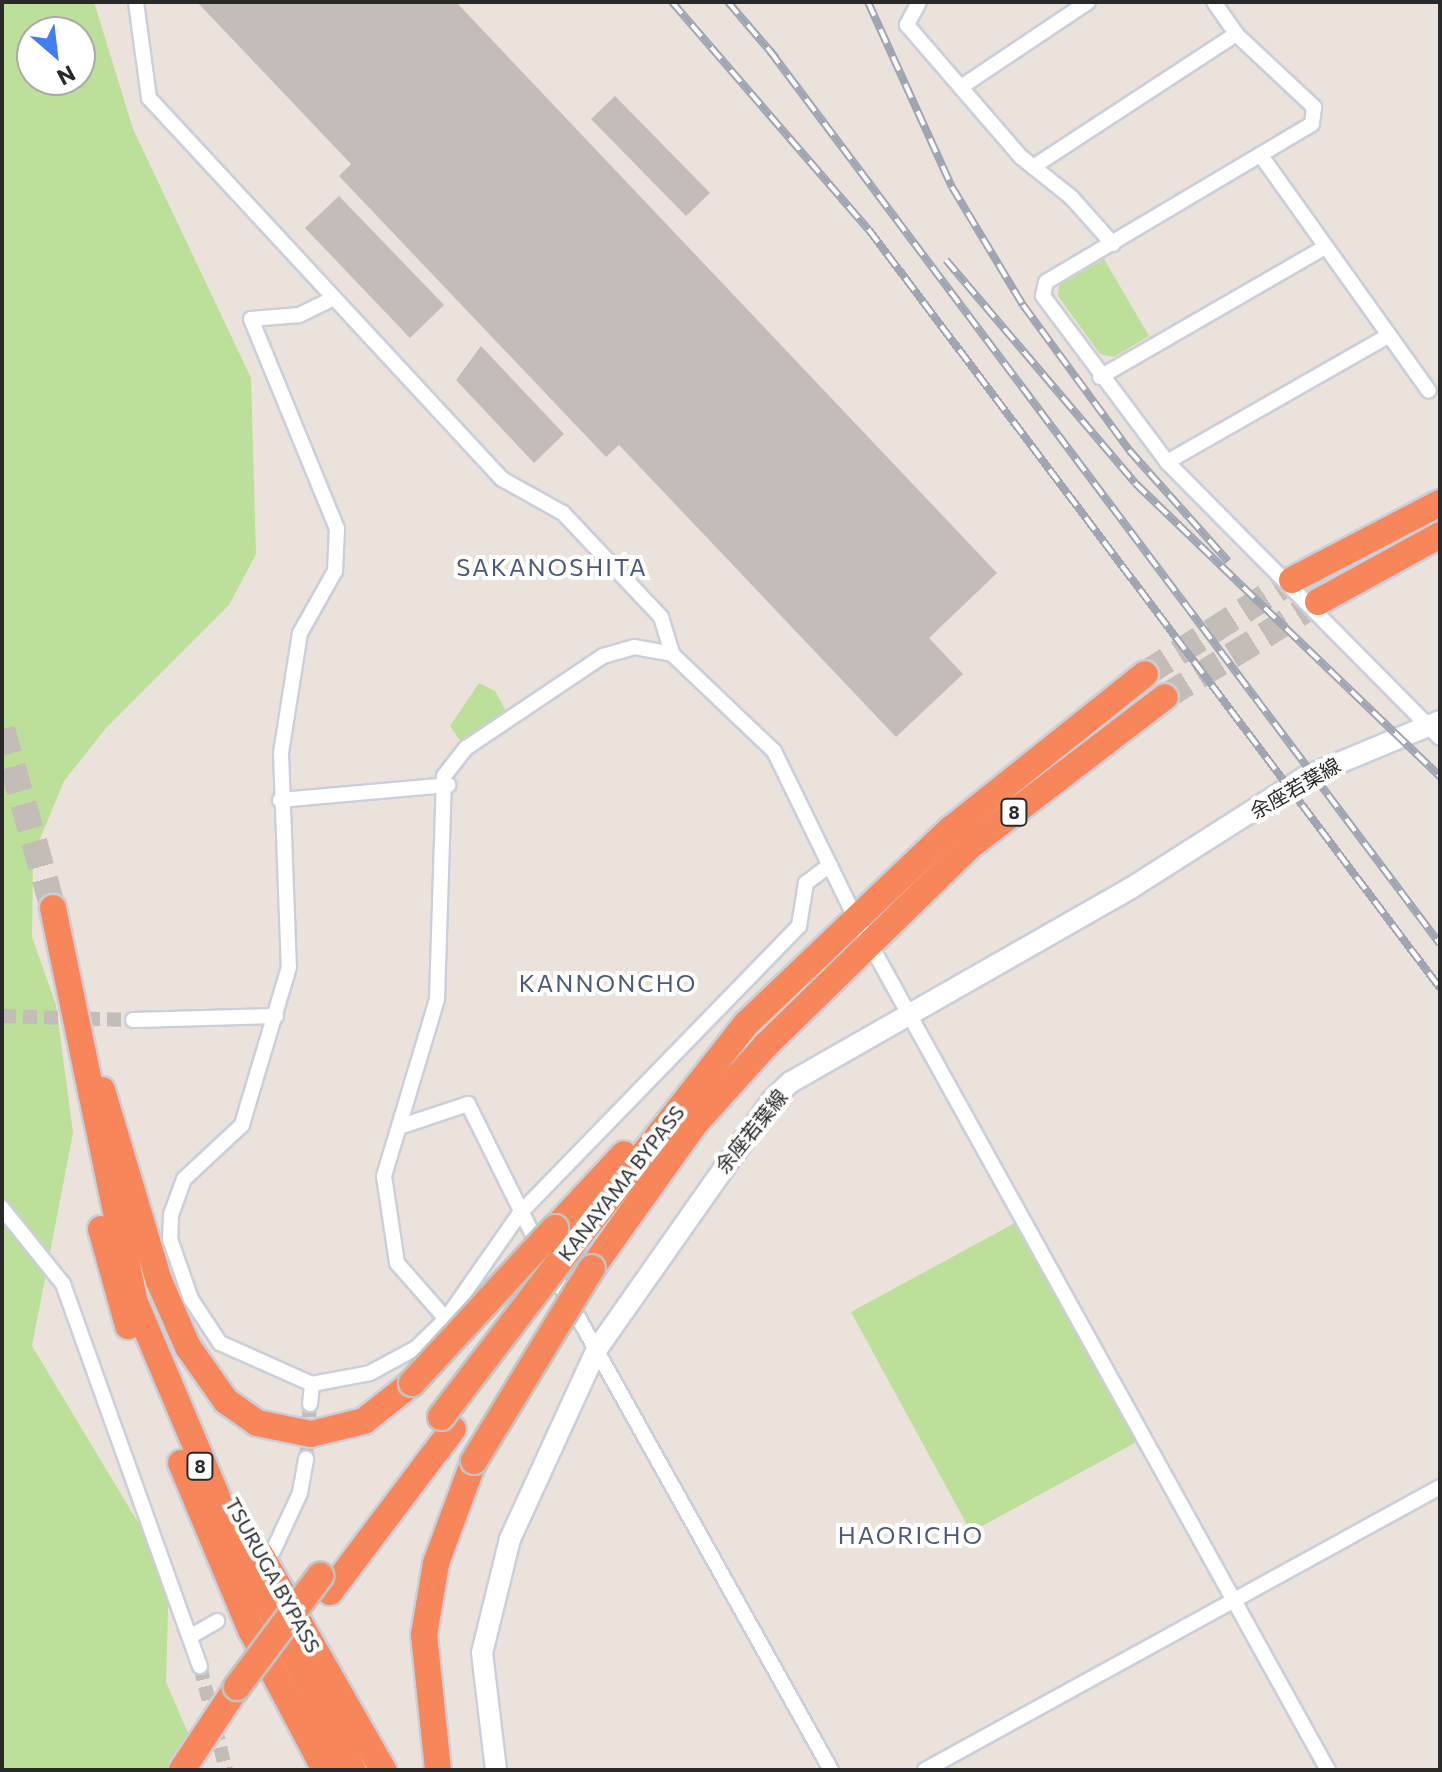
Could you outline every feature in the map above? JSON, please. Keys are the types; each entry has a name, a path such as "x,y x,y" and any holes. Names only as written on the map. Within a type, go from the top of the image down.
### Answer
{"highway":[{"path":"1292,580 1440,503"},
{"path":"1318,602 1440,535"},
{"name":"KANAYAMA BYPASS","path":"242,1694 747,1023 855,916 1145,674"},
{"name":"KANAYAMA BYPASS","path":"438,1770 426,1707 424,1635 443,1539 474,1461 576,1250 874,939 970,846 1165,697"},
{"name":"TSURUGA BYPASS","path":"53,908 61,936 94,1135 134,1288 188,1439 353,1770"},
{"path":"61,936 145,1242 174,1318 212,1386 257,1423 311,1434 364,1421 576,1250"},
{"path":"94,1135 91,1182 116,1292 220,1560 325,1770"},
{"name":"TSURUGA BYPASS","path":"134,1288 226,1490 383,1770"},
{"path":"182,1770 242,1694"},
{"path":"203,1770 242,1694"}],"main road":[{"name":"余座若葉線","path":"496,1770 481,1681 485,1622 510,1539 597,1349 771,1101 1305,777 1436,728"}],"street":[{"path":"136,2 149,98 502,479 563,513 661,617 672,654 774,751 855,916 874,939 1328,1770"},
{"path":"919,2 907,25 964,85 1033,167 1113,244"},
{"path":"964,85 1088,2"},
{"path":"1214,2 1236,34 1314,107 1312,124 1262,157 1046,282 1043,296 1100,377 1167,462 1436,728"},
{"path":"1033,167 1236,34"},
{"path":"1262,157 1429,391"},
{"path":"1100,377 1325,247"},
{"path":"332,299 299,315 251,319 337,529 335,571 294,659 280,800 289,967 242,1125 184,1179 170,1239 191,1299 220,1343 312,1384 386,1367 446,1319 520,1213 799,926 806,883 830,865"},
{"path":"1167,462 1388,336"},
{"path":"446,1319 397,1263 384,1176 437,999 448,785 444,776 466,748 603,656 634,647 672,654"},
{"path":"280,800 448,785"},
{"path":"133,1020 276,1016"},
{"path":"399,1127 468,1104 520,1213 831,1770"},
{"path":"2,1208 63,1284 193,1635 200,1666"},
{"path":"310,1404 312,1384"},
{"path":"273,1551 300,1493 306,1459"},
{"path":"925,1770 1236,1602 1440,1487"},
{"path":"193,1635 217,1621"}],"green space":[{"path":"2,2 94,2 133,129 251,378 256,554 229,605 106,728 64,781 33,856 32,937 56,1005 73,1133 32,1346 169,1574 166,1682 204,1770 2,1770"},
{"path":"1104,259 1149,336 1114,357 1100,354 1058,296 1059,285"},
{"path":"479,683 495,691 506,711 462,743 450,726"},
{"path":"1024,1218 1144,1438 971,1532 851,1312"}],"building":[{"path":"197,2 456,2 997,573 929,638 963,674 896,737 619,445 606,457 339,176 351,164"},
{"path":"615,96 710,193 686,216 591,119"},
{"path":"339,196 444,305 410,338 305,228"},
{"path":"481,346 564,434 534,463 456,380"}],"tunnel":[{"path":"1145,674 1292,580"},
{"path":"1165,697 1318,602"},
{"path":"2,729 53,908"},
{"path":"2,1016 133,1020"},
{"path":"306,1459 310,1404"},
{"path":"200,1666 226,1770"}],"railway":[{"path":"672,2 869,230 1440,988"},
{"path":"728,2 776,58"},
{"path":"868,2 952,187 1023,305 1129,450 1228,561"},
{"path":"770,51 1440,944"},
{"path":"946,260 1135,483 1440,777"}],"district":[{"name":"SAKANOSHITA","path":"552,567"},
{"name":"KANNONCHO","path":"608,983"},
{"name":"HAORICHO","path":"911,1535"}]}
